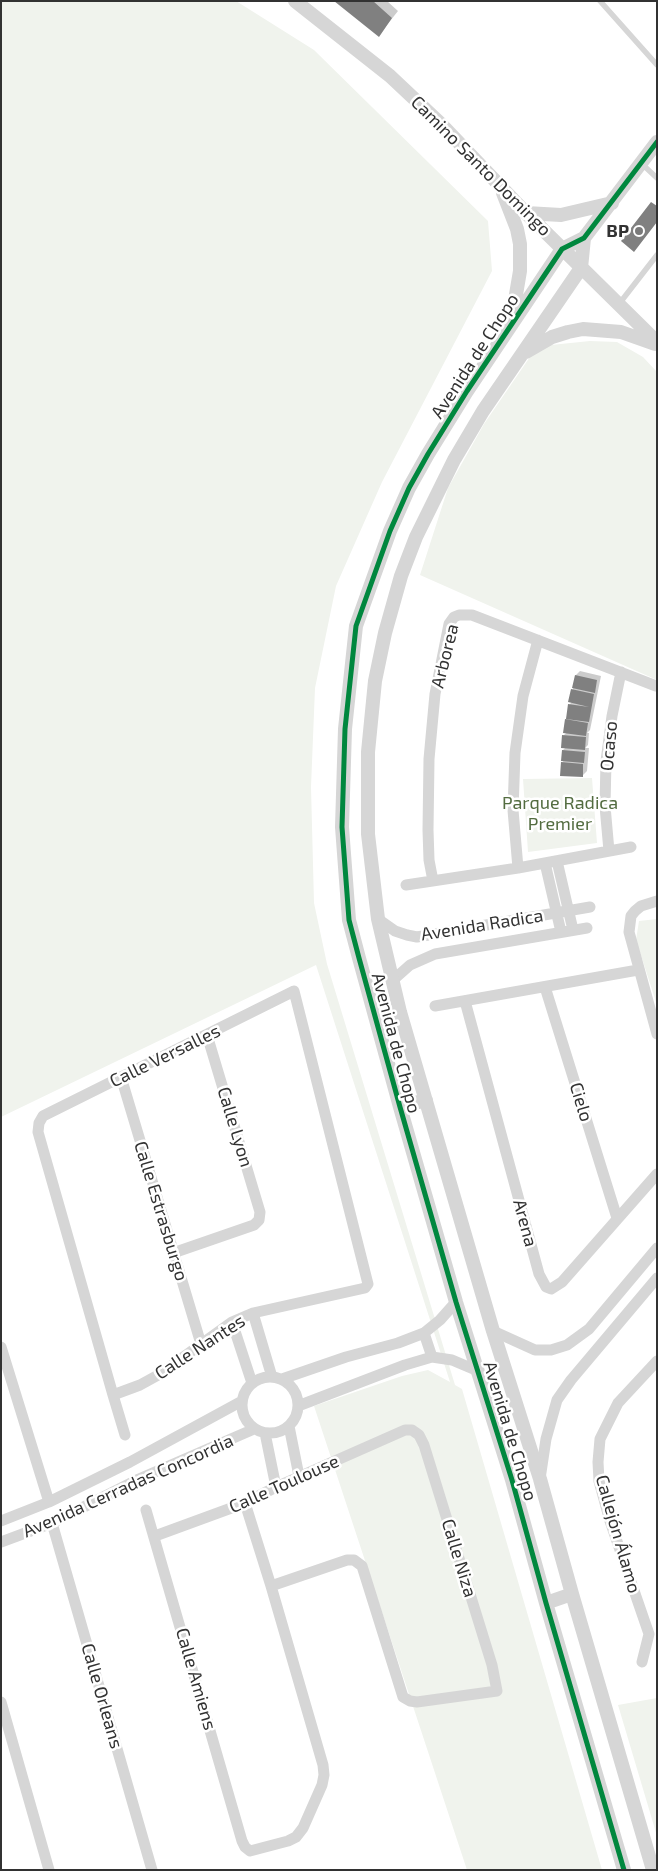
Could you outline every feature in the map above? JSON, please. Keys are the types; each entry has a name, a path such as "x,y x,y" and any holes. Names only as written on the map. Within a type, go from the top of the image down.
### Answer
{"street":[{"name":"Camino Santo Domingo","path":"295,1 390,76 441,124 526,213 657,344"},
{"path":"562,249 584,238 657,142"},
{"path":"497,181 510,210 520,244 519,280 509,329"},
{"path":"526,213 561,216 612,202"},
{"path":"581,268 584,238"},
{"name":"Avenida de Chopo","path":"562,249 467,391 409,488 390,531 356,626 345,730 342,828 345,874 352,929 400,1108 456,1302 512,1480 624,1870"},
{"name":"Avenida de Chopo","path":"581,268 478,419 454,460 416,537 401,576 385,633 375,681 368,752 368,834 378,919 392,981 493,1331 540,1479 653,1870"},
{"path":"520,357 552,337 583,329 620,332 657,344"},
{"name":"Arborea","path":"433,881 429,860 428,830 429,759 435,694 449,624 454,617 472,615 656,686"},
{"path":"518,868 514,810 515,753 523,696 538,640"},
{"name":"Ocaso","path":"609,851 605,806 606,761 612,716 621,672"},
{"path":"406,885 518,868 631,847"},
{"path":"551,862 563,912 573,930"},
{"path":"657,901 641,906 631,916 629,932 657,1034"},
{"name":"Avenida Radica","path":"378,919 395,930 417,937 590,907"},
{"path":"561,932 563,912"},
{"name":"Avenida Radica","path":"392,981 410,965 435,954 587,928"},
{"path":"435,1006 638,970"},
{"name":"Cielo","path":"545,986 617,1218"},
{"name":"Calle Versalles","path":"113,1395 38,1132 39,1124 44,1116 294,991 367,1277"},
{"name":"Arena","path":"465,1001 539,1274 546,1287 551,1290 562,1282 657,1174"},
{"name":"Calle Lyon","path":"173,1252 254,1225 259,1220 260,1212 207,1035"},
{"name":"Calle Estrasburgo","path":"121,1077 200,1344"},
{"path":"400,1108 426,1100"},
{"path":"493,1331 535,1350 551,1350 567,1346 589,1329 656,1250"},
{"name":"Calle Nantes","path":"113,1395 140,1385 160,1374 232,1322 253,1313 365,1288 368,1284 367,1277"},
{"path":"540,1479 546,1439 557,1400 571,1380 657,1278"},
{"path":"253,1313 277,1378 291,1386 298,1406 296,1417 289,1426 278,1432 260,1431 247,1422 242,1412 242,1401 245,1391 252,1383 261,1378 277,1378 398,1343 424,1333 440,1320 456,1302"},
{"path":"232,1322 252,1383"},
{"path":"424,1333 432,1357"},
{"path":"1,1347 49,1502"},
{"path":"298,1406 405,1365 432,1357 452,1360 478,1371"},
{"name":"Callejón Álamo","path":"642,1662 653,1634 610,1521 599,1481 598,1462 600,1439 618,1403 657,1361"},
{"path":"113,1395 125,1435"},
{"name":"Avenida Cerradas Concordia","path":"1,1521 49,1502 130,1462 242,1401"},
{"path":"289,1426 299,1476"},
{"name":"Calle Toulouse","path":"155,1536 246,1503 299,1476 404,1430 412,1430"},
{"name":"Calle Niza","path":"271,1586 347,1560 354,1560 362,1566 403,1697 410,1702 417,1702 497,1691 492,1666 424,1445 419,1435 412,1430"},
{"path":"260,1431 276,1487"},
{"name":"Avenida Cerradas Concordia","path":"1,1542 52,1523 139,1479 260,1431"},
{"path":"130,1462 139,1479"},
{"path":"246,1503 271,1586"},
{"name":"Calle Amiens","path":"146,1510 242,1841 245,1847 250,1850 288,1841 296,1836 303,1828 322,1785 324,1775 323,1765 271,1586"},
{"name":"Calle Orleans","path":"52,1523 152,1870"},
{"path":"546,1603 572,1594"},
{"path":"1,1702 49,1870"}],"lane":[{"path":"600,1 657,65"},
{"path":"641,163 657,178"},
{"path":"618,304 657,255"}],"green space":[{"path":"1,1 236,1 314,50 488,221 492,271 382,482 336,586 315,688 311,787 314,903 327,964 455,1385 462,1389 602,1870 467,1870 314,1406 402,1376 428,1370 450,1382 316,965 1,1117"},
{"path":"590,341 617,342 643,357 657,372 657,680 420,575 448,488 484,424 532,354 551,345"},
{"name":"Parque Radica Premier","path":"592,778 597,843 528,852 523,779"},
{"path":"657,919 657,1005 636,940 639,921"},
{"path":"657,1698 657,1836 618,1705"}],"building":[{"path":"334,1 373,1 392,18 379,37"},
{"name":"BP","path":"651,202 657,206 657,222 634,252 621,241"},
{"path":"575,675 597,680 595,693 572,688"},
{"path":"571,689 594,694 589,722 566,719 568,704 589,707 568,702"},
{"path":"565,719 588,723 586,736 563,733"},
{"path":"562,735 586,737 585,750 561,748"},
{"path":"562,750 585,752 584,763 561,761"},
{"path":"561,762 583,764 583,777 560,776"}],"cycle path":[{"path":"624,1870 512,1480 456,1302 359,958 349,920 342,827 345,729 356,626 390,531 409,488 467,391 562,249 584,238 657,142"}],"place":[{"name":"BP","path":"639,231"}]}
